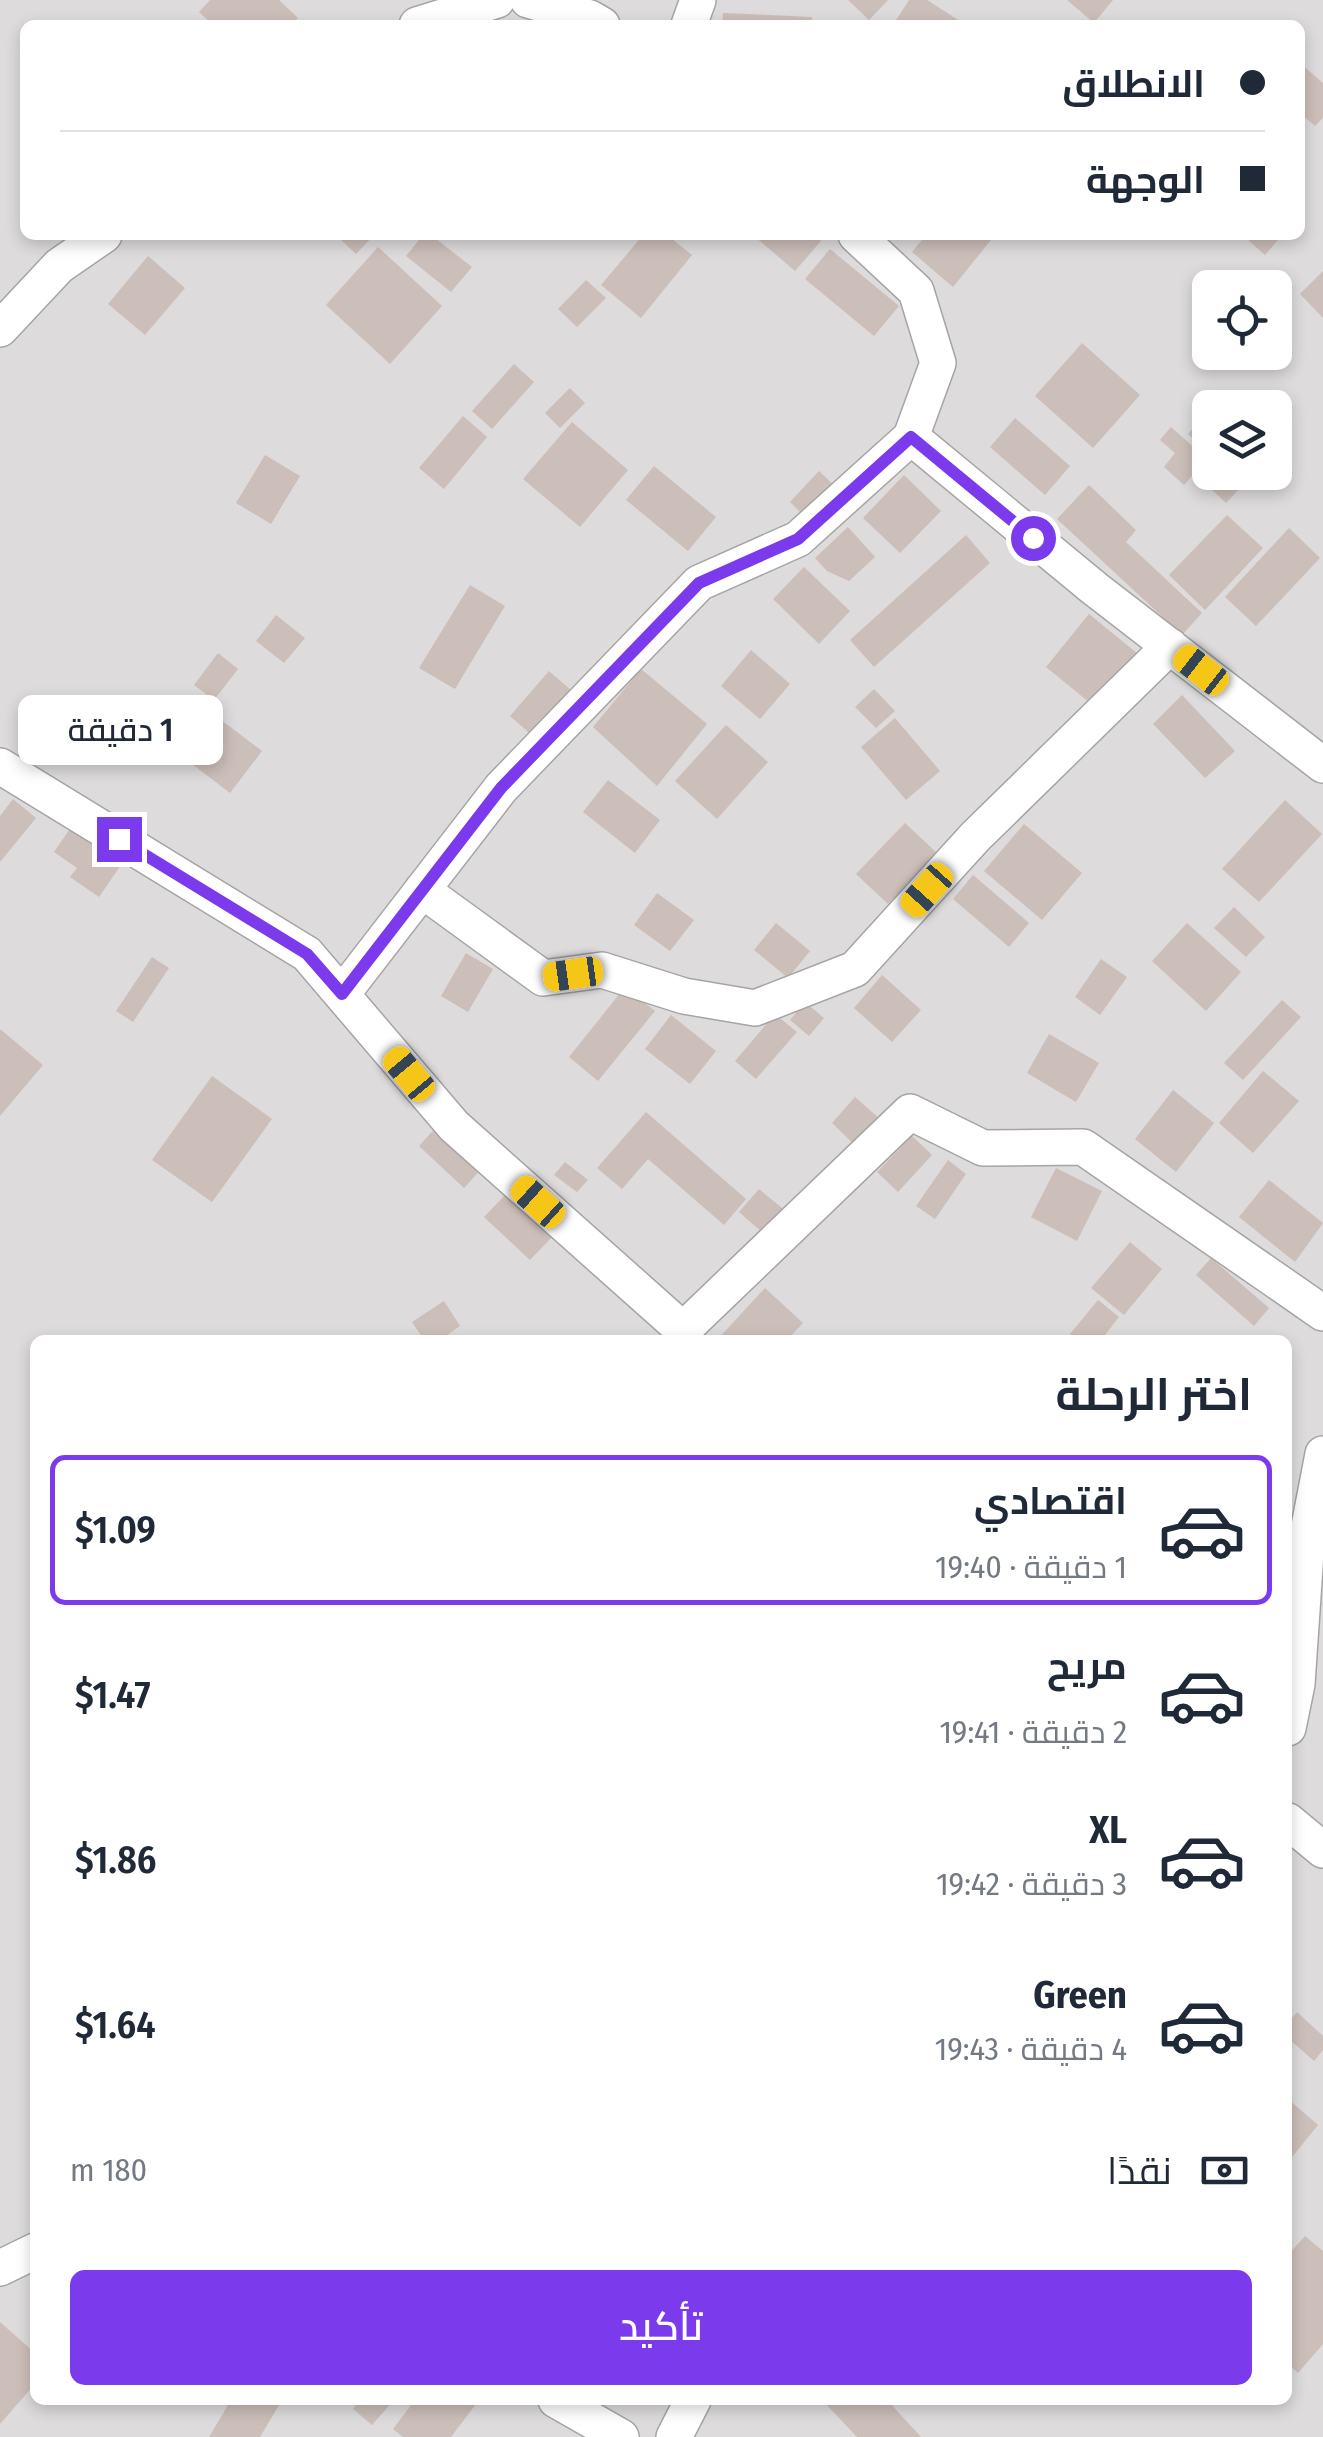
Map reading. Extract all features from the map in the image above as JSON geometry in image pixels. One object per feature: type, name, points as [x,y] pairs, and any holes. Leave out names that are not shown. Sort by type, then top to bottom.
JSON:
[{"type":"street","points":[[432,20],[497,0]]},
{"type":"street","points":[[528,0],[593,20]]},
{"type":"street","points":[[0,329],[59,266],[97,240]]},
{"type":"street","points":[[342,994],[501,788],[699,583],[798,539],[911,437],[938,363],[916,291],[861,240]]},
{"type":"street","points":[[911,437],[1323,765]]},
{"type":"street","points":[[422,890],[543,978],[602,970],[684,996],[756,1008],[855,968],[974,837],[1170,646]]},
{"type":"street","points":[[0,766],[307,954],[454,1126],[685,1335],[910,1112],[983,1148],[1083,1147],[1323,1313]]},
{"type":"street","points":[[1292,1706],[1307,1538],[1323,1454]]},
{"type":"street","points":[[1292,1825],[1323,1850]]},
{"type":"street","points":[[0,2268],[30,2253]]},
{"type":"street","points":[[565,2405],[622,2437]]},
{"type":"street","points":[[674,2437],[690,2405]]},
{"type":"shaded area","points":[[0,0],[1323,0],[1323,2437],[0,2437]]},
{"type":"building","points":[[210,0],[279,0],[298,18],[208,20],[199,12]]},
{"type":"building","points":[[848,0],[888,0],[869,20]]},
{"type":"building","points":[[909,0],[927,0],[958,20],[896,20]]},
{"type":"building","points":[[1067,0],[1113,0],[1096,20],[1090,20]]},
{"type":"building","points":[[723,13],[812,17],[812,20],[722,20]]},
{"type":"building","points":[[1305,67],[1323,83],[1323,118],[1315,126],[1305,117]]},
{"type":"building","points":[[341,240],[369,240],[356,254]]},
{"type":"building","points":[[419,240],[437,240],[472,267],[451,292],[406,256]]},
{"type":"building","points":[[639,240],[673,240],[692,255],[641,318],[601,285]]},
{"type":"building","points":[[759,240],[821,241],[795,271]]},
{"type":"building","points":[[922,240],[991,240],[953,287],[912,252]]},
{"type":"building","points":[[1248,240],[1278,240],[1265,255]]},
{"type":"building","points":[[378,247],[442,306],[390,364],[326,305]]},
{"type":"building","points":[[830,249],[899,306],[874,336],[805,279]]},
{"type":"building","points":[[148,256],[185,288],[145,335],[108,304]]},
{"type":"building","points":[[1323,271],[1323,318],[1300,294]]},
{"type":"building","points":[[586,280],[606,298],[577,327],[558,309]]},
{"type":"building","points":[[1082,343],[1140,395],[1093,448],[1035,396]]},
{"type":"building","points":[[514,364],[534,382],[492,429],[472,411]]},
{"type":"building","points":[[570,388],[585,403],[560,428],[545,413]]},
{"type":"building","points":[[463,416],[487,437],[444,489],[419,468]]},
{"type":"building","points":[[1015,418],[1070,466],[1045,495],[990,447]]},
{"type":"building","points":[[572,422],[628,470],[580,527],[523,479]]},
{"type":"building","points":[[1171,427],[1192,446],[1192,476],[1184,485],[1164,467],[1175,453],[1160,440]]},
{"type":"building","points":[[265,455],[300,476],[271,524],[236,503]]},
{"type":"building","points":[[654,466],[716,517],[688,551],[626,500]]},
{"type":"building","points":[[819,471],[841,492],[811,523],[790,502]]},
{"type":"building","points":[[904,475],[941,511],[900,553],[863,518]]},
{"type":"building","points":[[1089,485],[1136,530],[1126,542],[1202,613],[1182,635],[1057,519]]},
{"type":"building","points":[[1212,490],[1238,490],[1226,503]]},
{"type":"building","points":[[1227,515],[1263,548],[1205,610],[1169,575]]},
{"type":"building","points":[[848,527],[875,557],[849,581],[827,571],[815,558]]},
{"type":"building","points":[[1289,528],[1320,558],[1256,626],[1225,597]]},
{"type":"building","points":[[966,535],[990,563],[874,667],[850,640]]},
{"type":"building","points":[[804,567],[850,611],[819,644],[773,599]]},
{"type":"building","points":[[470,585],[505,606],[455,689],[419,668]]},
{"type":"building","points":[[1089,614],[1138,654],[1095,707],[1046,667]]},
{"type":"building","points":[[276,615],[305,638],[284,663],[256,641]]},
{"type":"building","points":[[751,650],[790,684],[760,719],[721,686]]},
{"type":"building","points":[[218,653],[238,669],[214,700],[194,685]]},
{"type":"building","points":[[641,669],[707,724],[657,786],[593,727]]},
{"type":"building","points":[[549,671],[573,692],[534,737],[510,716]]},
{"type":"building","points":[[874,689],[895,711],[876,728],[855,707]]},
{"type":"building","points":[[1182,695],[1235,751],[1205,778],[1153,724]]},
{"type":"building","points":[[208,710],[262,751],[230,793],[175,751]]},
{"type":"building","points":[[895,718],[940,771],[906,800],[861,747]]},
{"type":"building","points":[[726,725],[768,762],[717,819],[675,781]]},
{"type":"building","points":[[608,780],[660,820],[635,853],[583,812]]},
{"type":"building","points":[[13,799],[36,818],[0,862],[0,816]]},
{"type":"building","points":[[1285,800],[1322,834],[1259,902],[1222,869]]},
{"type":"building","points":[[905,823],[937,853],[888,904],[856,874]]},
{"type":"building","points":[[1024,824],[1082,873],[1042,920],[984,871]]},
{"type":"building","points":[[72,826],[123,862],[99,897],[70,877],[77,868],[54,852]]},
{"type":"building","points":[[973,875],[1029,923],[1009,947],[953,899]]},
{"type":"building","points":[[657,893],[694,920],[670,951],[634,925]]},
{"type":"building","points":[[1234,907],[1265,937],[1246,957],[1214,928]]},
{"type":"building","points":[[776,923],[810,951],[788,978],[754,950]]},
{"type":"building","points":[[1187,923],[1241,972],[1206,1011],[1152,961]]},
{"type":"building","points":[[466,953],[493,969],[468,1012],[441,996]]},
{"type":"building","points":[[152,957],[169,968],[133,1022],[116,1011]]},
{"type":"building","points":[[1101,959],[1127,977],[1100,1015],[1075,997]]},
{"type":"building","points":[[882,975],[921,1010],[892,1042],[854,1008]]},
{"type":"building","points":[[625,987],[655,1011],[598,1081],[569,1057]]},
{"type":"building","points":[[1282,1000],[1301,1017],[1243,1080],[1224,1063]]},
{"type":"building","points":[[805,1002],[824,1018],[809,1036],[790,1020]]},
{"type":"building","points":[[775,1014],[797,1032],[756,1079],[735,1061]]},
{"type":"building","points":[[671,1015],[716,1051],[690,1084],[645,1049]]},
{"type":"building","points":[[0,1029],[43,1065],[0,1116]]},
{"type":"building","points":[[1049,1034],[1099,1063],[1076,1102],[1027,1073]]},
{"type":"building","points":[[1263,1071],[1299,1101],[1253,1153],[1219,1123]]},
{"type":"building","points":[[212,1076],[272,1119],[212,1202],[152,1160]]},
{"type":"building","points":[[1173,1090],[1214,1123],[1176,1172],[1135,1139]]},
{"type":"building","points":[[855,1097],[881,1120],[857,1147],[832,1123]]},
{"type":"building","points":[[646,1112],[746,1199],[724,1225],[648,1159],[622,1189],[597,1168]]},
{"type":"building","points":[[440,1123],[485,1165],[464,1188],[419,1146]]},
{"type":"building","points":[[912,1136],[932,1155],[898,1192],[877,1172]]},
{"type":"building","points":[[948,1160],[966,1174],[935,1219],[916,1206]]},
{"type":"building","points":[[565,1162],[588,1180],[577,1192],[554,1175]]},
{"type":"building","points":[[1056,1168],[1102,1191],[1077,1241],[1031,1217]]},
{"type":"building","points":[[1269,1180],[1323,1223],[1295,1262],[1239,1217]]},
{"type":"building","points":[[759,1189],[789,1214],[769,1238],[739,1212]]},
{"type":"building","points":[[507,1193],[553,1236],[530,1260],[484,1217]]},
{"type":"building","points":[[1130,1242],[1162,1269],[1124,1315],[1091,1288]]},
{"type":"building","points":[[1211,1258],[1269,1308],[1254,1326],[1196,1275]]},
{"type":"building","points":[[765,1288],[803,1323],[792,1335],[722,1335]]},
{"type":"building","points":[[1098,1300],[1119,1317],[1105,1335],[1070,1334]]},
{"type":"building","points":[[444,1301],[460,1326],[447,1335],[421,1335],[412,1322]]},
{"type":"building","points":[[1297,2012],[1323,2036],[1323,2050],[1314,2061],[1292,2042],[1292,2018]]},
{"type":"building","points":[[1292,2102],[1318,2125],[1292,2157]]},
{"type":"building","points":[[1305,2236],[1323,2251],[1323,2344],[1298,2373],[1292,2368],[1292,2251]]},
{"type":"building","points":[[0,2322],[30,2349],[30,2390],[0,2424]]},
{"type":"building","points":[[228,2405],[279,2405],[260,2437],[209,2437]]},
{"type":"building","points":[[356,2405],[390,2405],[372,2425],[353,2409]]},
{"type":"building","points":[[411,2405],[475,2405],[451,2437],[403,2437],[393,2429]]},
{"type":"building","points":[[827,2405],[892,2405],[921,2437],[857,2437]]},
{"type":"route","points":[[119,839],[307,954],[342,994],[501,788],[699,583],[798,539],[911,437],[1033,538]]}]
